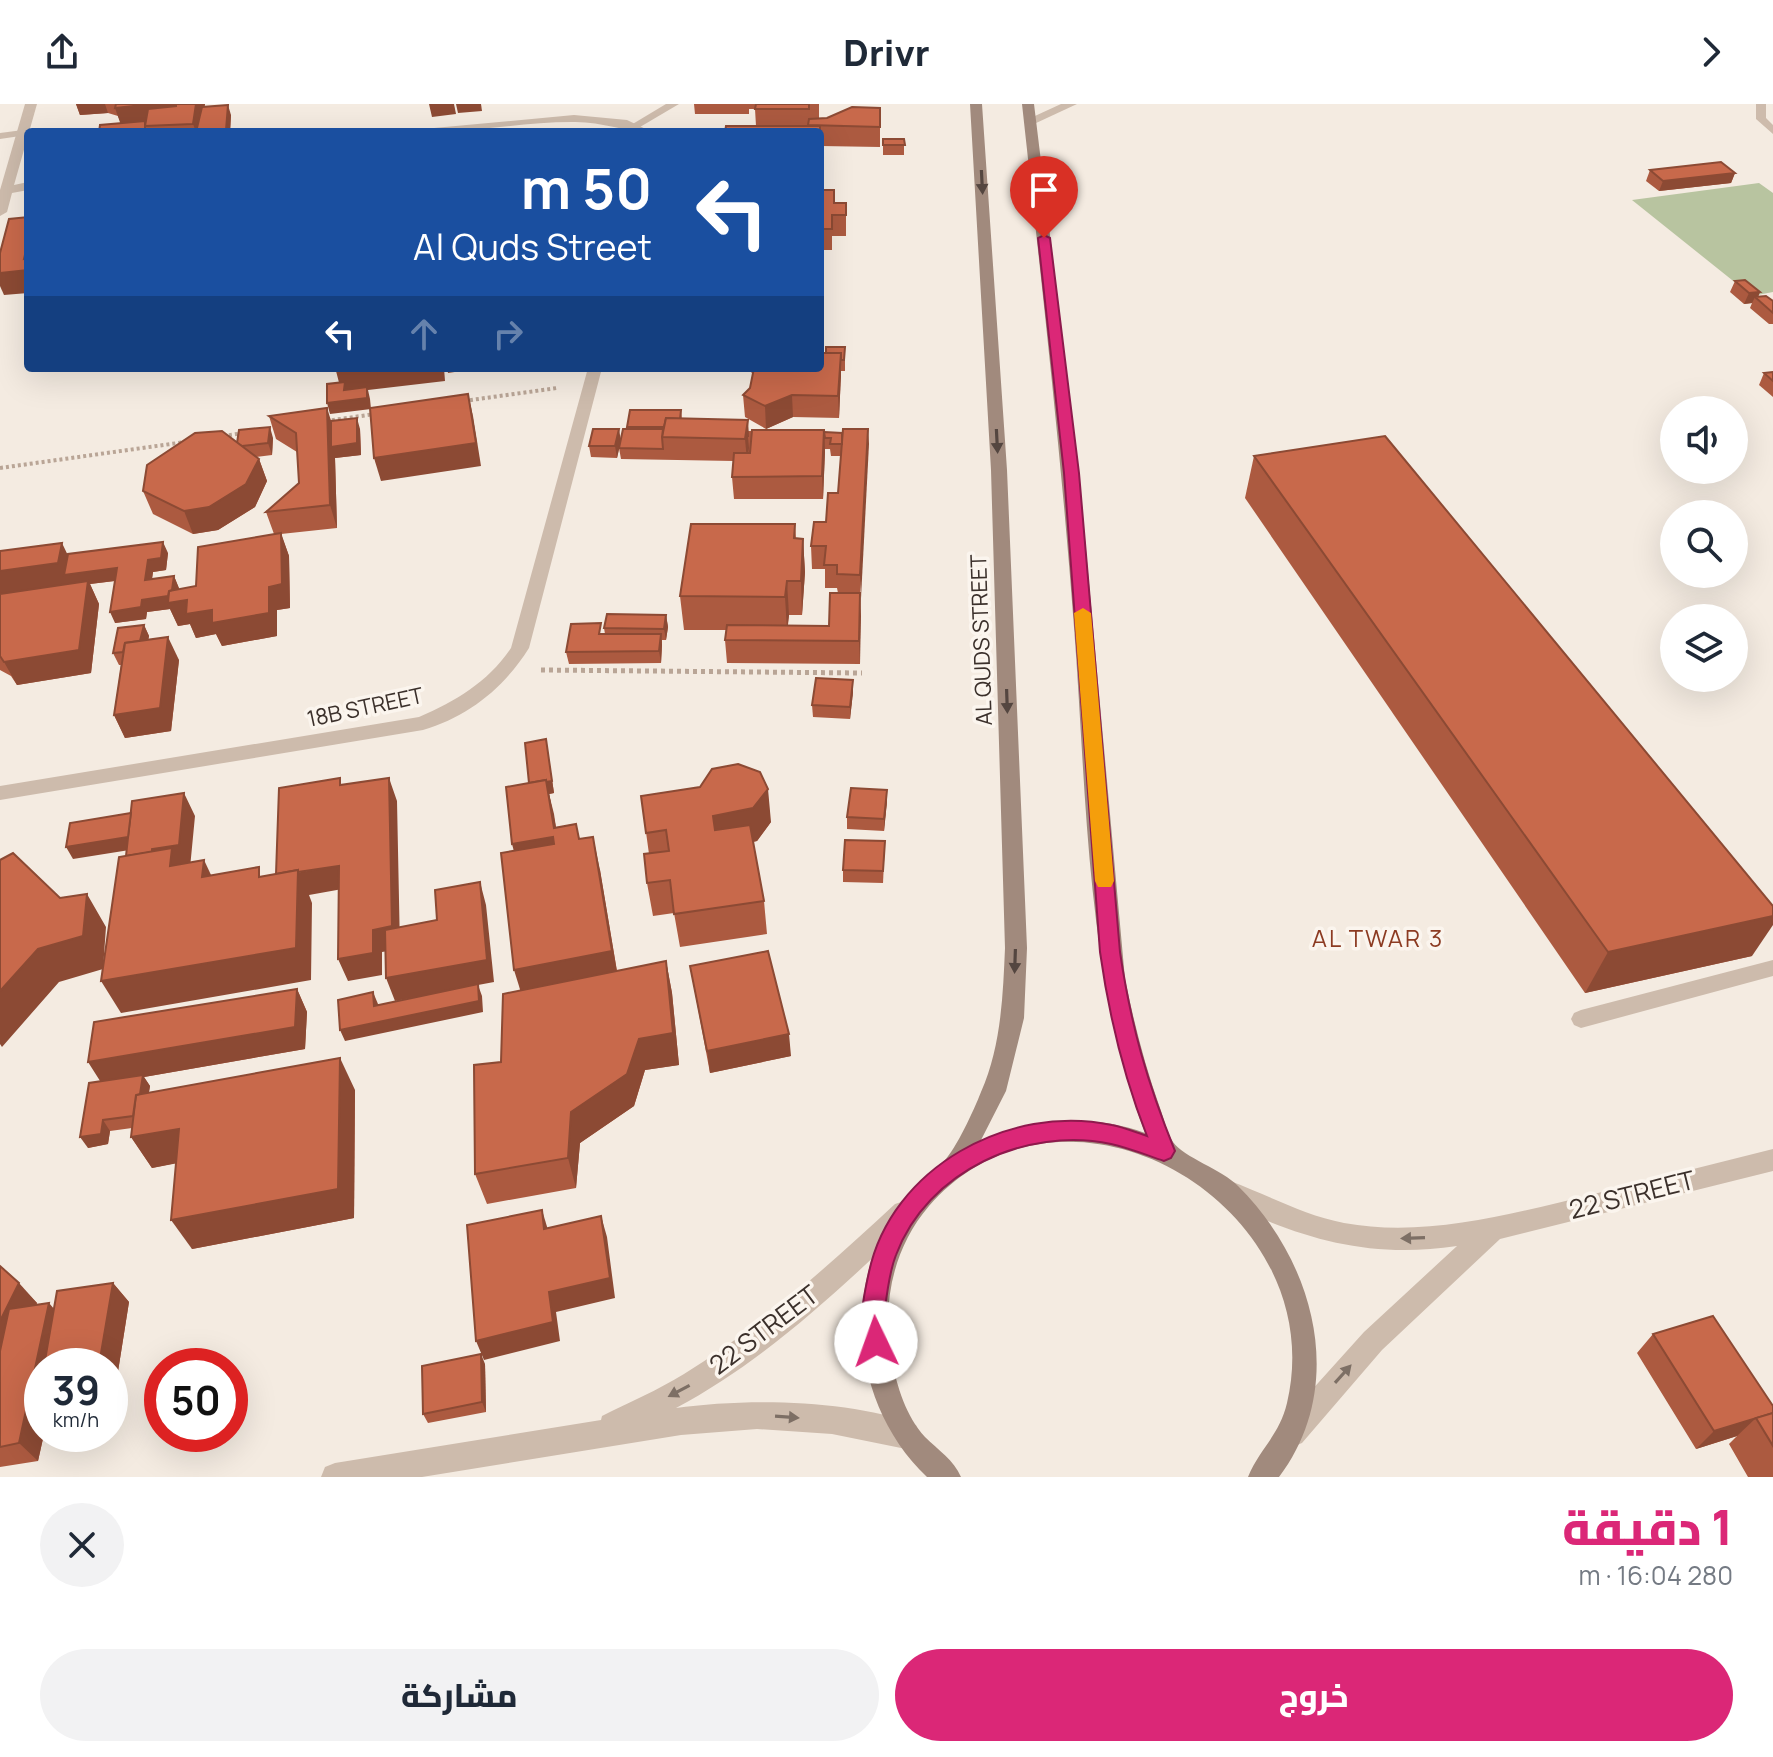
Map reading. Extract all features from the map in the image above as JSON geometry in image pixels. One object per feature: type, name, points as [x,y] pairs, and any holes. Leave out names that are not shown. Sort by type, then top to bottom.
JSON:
[{"type":"main road","name":"AL QUDS STREET","points":[[956,1164],[994,1091],[1013,1018],[1016,948],[999,470],[976,104]]},
{"type":"main road","points":[[1029,112],[1071,473],[1112,967],[1119,1014],[1136,1080],[1164,1151]]},
{"type":"main road","points":[[947,1477],[906,1435],[880,1373],[873,1311],[885,1252],[913,1203],[956,1164],[1004,1141],[1056,1131],[1110,1134],[1164,1151],[1226,1190],[1270,1241],[1298,1301],[1306,1368],[1292,1433],[1262,1477]]},
{"type":"street","points":[[24,128],[31,104]]},
{"type":"street","points":[[1029,112],[1071,104]]},
{"type":"street","points":[[471,128],[573,117],[596,117],[641,128]]},
{"type":"street","points":[[0,212],[24,129]]},
{"type":"street","points":[[12,170],[24,169]]},
{"type":"street","points":[[7,190],[24,187]]},
{"type":"street","name":"18B STREET","points":[[1,793],[423,723],[457,709],[486,690],[508,669],[520,648],[593,376]]},
{"type":"street","name":"22 STREET","points":[[1226,1190],[1269,1211],[1316,1227],[1360,1237],[1406,1238],[1491,1231],[1773,1160]]},
{"type":"street","name":"22 STREET","points":[[598,1434],[694,1383],[776,1324],[849,1264],[913,1203]]},
{"type":"street","name":"22 STREET","points":[[1292,1433],[1373,1341],[1491,1231]]},
{"type":"street","name":"22 STREET","points":[[335,1477],[681,1421],[757,1415],[832,1420],[906,1435]]},
{"type":"lane","points":[[641,128],[674,104]]},
{"type":"lane","points":[[1761,104],[1761,119],[1773,131]]},
{"type":"lane","points":[[0,136],[23,133]]},
{"type":"lane","points":[[1581,1019],[1773,968]]},
{"type":"path","points":[[451,403],[593,376]]},
{"type":"path","points":[[311,423],[389,412]]},
{"type":"path","points":[[218,437],[249,432]]},
{"type":"path","points":[[0,468],[187,441]]},
{"type":"path","points":[[508,669],[862,673]]},
{"type":"green space","points":[[1759,183],[1773,193],[1773,292],[1752,296],[1632,200]]},
{"type":"building","points":[[116,104],[152,104],[115,108]]},
{"type":"building","points":[[196,104],[193,124],[145,126],[148,109]]},
{"type":"building","points":[[756,104],[809,104],[809,109],[755,109]]},
{"type":"building","points":[[228,105],[226,128],[197,128],[202,107]]},
{"type":"building","points":[[852,107],[880,108],[880,127],[808,125],[809,119],[827,118]]},
{"type":"building","points":[[145,121],[145,128],[100,128],[100,125]]},
{"type":"building","points":[[726,126],[820,126],[820,128]]},
{"type":"building","points":[[883,139],[904,139],[905,145],[883,145]]},
{"type":"building","points":[[1721,162],[1735,173],[1663,181],[1650,170]]},
{"type":"building","points":[[824,190],[834,190],[834,203],[846,203],[846,215],[832,215],[832,229],[824,229]]},
{"type":"building","points":[[24,217],[24,270],[0,273],[0,253],[9,219]]},
{"type":"building","points":[[1745,280],[1760,292],[1749,293],[1735,281]]},
{"type":"building","points":[[1766,296],[1773,301],[1773,313],[1755,297]]},
{"type":"building","points":[[826,347],[845,347],[844,360],[841,360],[841,353],[826,353]]},
{"type":"building","points":[[824,353],[841,353],[838,396],[792,395],[765,406],[743,395],[750,388],[753,372],[824,372]]},
{"type":"building","points":[[1773,372],[1773,381],[1764,373]]},
{"type":"building","points":[[345,382],[344,390],[367,387],[367,398],[327,403],[327,384]]},
{"type":"building","points":[[468,394],[476,443],[374,458],[370,408]]},
{"type":"building","points":[[327,408],[330,505],[266,512],[299,483],[296,433],[269,416]]},
{"type":"building","points":[[630,410],[681,410],[680,419],[666,418],[664,427],[627,427]]},
{"type":"building","points":[[357,418],[357,443],[331,447],[331,421]]},
{"type":"building","points":[[666,418],[748,420],[745,439],[662,437]]},
{"type":"building","points":[[270,427],[268,443],[242,446],[237,443],[239,430]]},
{"type":"building","points":[[593,429],[619,429],[615,446],[589,446]]},
{"type":"building","points":[[623,429],[663,429],[663,449],[619,448]]},
{"type":"building","points":[[843,429],[868,429],[860,575],[837,574],[837,565],[824,565],[826,546],[811,546],[814,522],[826,522],[828,493],[838,493]]},
{"type":"building","points":[[752,430],[824,430],[822,476],[732,477],[734,453],[750,453]]},
{"type":"building","points":[[222,431],[259,459],[246,484],[209,507],[184,511],[143,491],[147,465],[195,433]]},
{"type":"building","points":[[824,432],[842,433],[842,444],[830,444],[831,438],[825,438]]},
{"type":"building","points":[[1385,436],[1773,906],[1773,916],[1608,952],[1254,456]]},
{"type":"building","points":[[691,524],[795,524],[794,538],[803,539],[801,581],[787,581],[785,597],[680,596]]},
{"type":"building","points":[[281,533],[282,584],[269,587],[269,613],[212,623],[212,610],[186,614],[187,600],[168,603],[169,591],[196,586],[198,547]]},
{"type":"building","points":[[163,542],[161,558],[148,560],[145,580],[174,576],[172,590],[168,596],[142,600],[141,607],[110,612],[117,568],[64,575],[68,554]]},
{"type":"building","points":[[62,543],[58,563],[0,571],[0,551]]},
{"type":"building","points":[[88,581],[79,650],[4,662],[0,656],[0,594]]},
{"type":"building","points":[[830,593],[860,593],[859,641],[725,640],[727,625],[829,626]]},
{"type":"building","points":[[607,614],[666,615],[664,629],[604,628]]},
{"type":"building","points":[[601,623],[599,634],[661,634],[659,651],[566,652],[571,624]]},
{"type":"building","points":[[144,625],[140,641],[125,643],[123,652],[113,653],[118,628]]},
{"type":"building","points":[[168,637],[160,708],[114,715],[125,643]]},
{"type":"building","points":[[816,678],[853,680],[850,707],[812,705]]},
{"type":"building","points":[[546,739],[552,781],[529,783],[525,743]]},
{"type":"building","points":[[738,764],[760,772],[768,789],[753,808],[713,816],[715,830],[750,825],[764,901],[674,914],[670,880],[647,883],[644,854],[669,851],[666,830],[646,833],[641,796],[700,787],[712,769]]},
{"type":"building","points":[[340,778],[340,785],[389,778],[392,926],[373,930],[373,953],[338,959],[339,866],[276,874],[279,788]]},
{"type":"building","points":[[546,780],[554,828],[576,824],[579,839],[593,837],[612,951],[514,970],[501,853],[554,844],[553,837],[512,844],[506,787]]},
{"type":"building","points":[[851,788],[887,790],[884,819],[847,817]]},
{"type":"building","points":[[184,793],[179,845],[126,856],[132,801]]},
{"type":"building","points":[[131,813],[128,837],[66,847],[70,823]]},
{"type":"building","points":[[845,840],[885,841],[883,871],[843,870]]},
{"type":"building","points":[[172,848],[170,866],[204,860],[202,877],[259,867],[259,877],[298,870],[296,948],[101,981],[119,857]]},
{"type":"building","points":[[13,853],[60,898],[87,894],[83,936],[38,949],[0,991],[0,860]]},
{"type":"building","points":[[480,882],[487,960],[386,978],[385,930],[437,920],[435,890]]},
{"type":"building","points":[[768,951],[789,1034],[707,1051],[690,966]]},
{"type":"building","points":[[666,961],[673,1033],[639,1039],[627,1074],[571,1112],[568,1158],[475,1174],[474,1065],[501,1062],[503,994]]},
{"type":"building","points":[[478,984],[479,1001],[340,1030],[338,1000],[373,992],[374,1006]]},
{"type":"building","points":[[297,989],[295,1027],[88,1062],[94,1022]]},
{"type":"building","points":[[340,1058],[338,1189],[171,1220],[179,1129],[131,1137],[136,1095]]},
{"type":"building","points":[[143,1075],[133,1116],[103,1120],[101,1134],[80,1137],[89,1083]]},
{"type":"building","points":[[542,1210],[544,1229],[601,1216],[610,1278],[549,1292],[553,1322],[476,1341],[467,1225]]},
{"type":"building","points":[[0,1266],[19,1283],[0,1321]]},
{"type":"building","points":[[113,1283],[102,1348],[47,1348],[57,1291]]},
{"type":"building","points":[[49,1303],[39,1348],[24,1348],[24,1420],[19,1443],[0,1447],[0,1351],[9,1309]]},
{"type":"building","points":[[1713,1316],[1773,1406],[1773,1413],[1714,1431],[1653,1334]]},
{"type":"building","points":[[481,1354],[482,1402],[423,1414],[422,1366]]},
{"type":"building","points":[[1773,1413],[1773,1446],[1756,1418]]},
{"type":"slow traffic","points":[[1083,613],[1105,881]]},
{"type":"district","name":"AL TWAR 3","points":[[1378,939]]},
{"type":"route","points":[[876,1342],[873,1311],[885,1252],[913,1203],[956,1164],[1004,1141],[1056,1131],[1110,1134],[1164,1151],[1136,1080],[1119,1014],[1110,952],[1071,473],[1044,238]]}]
